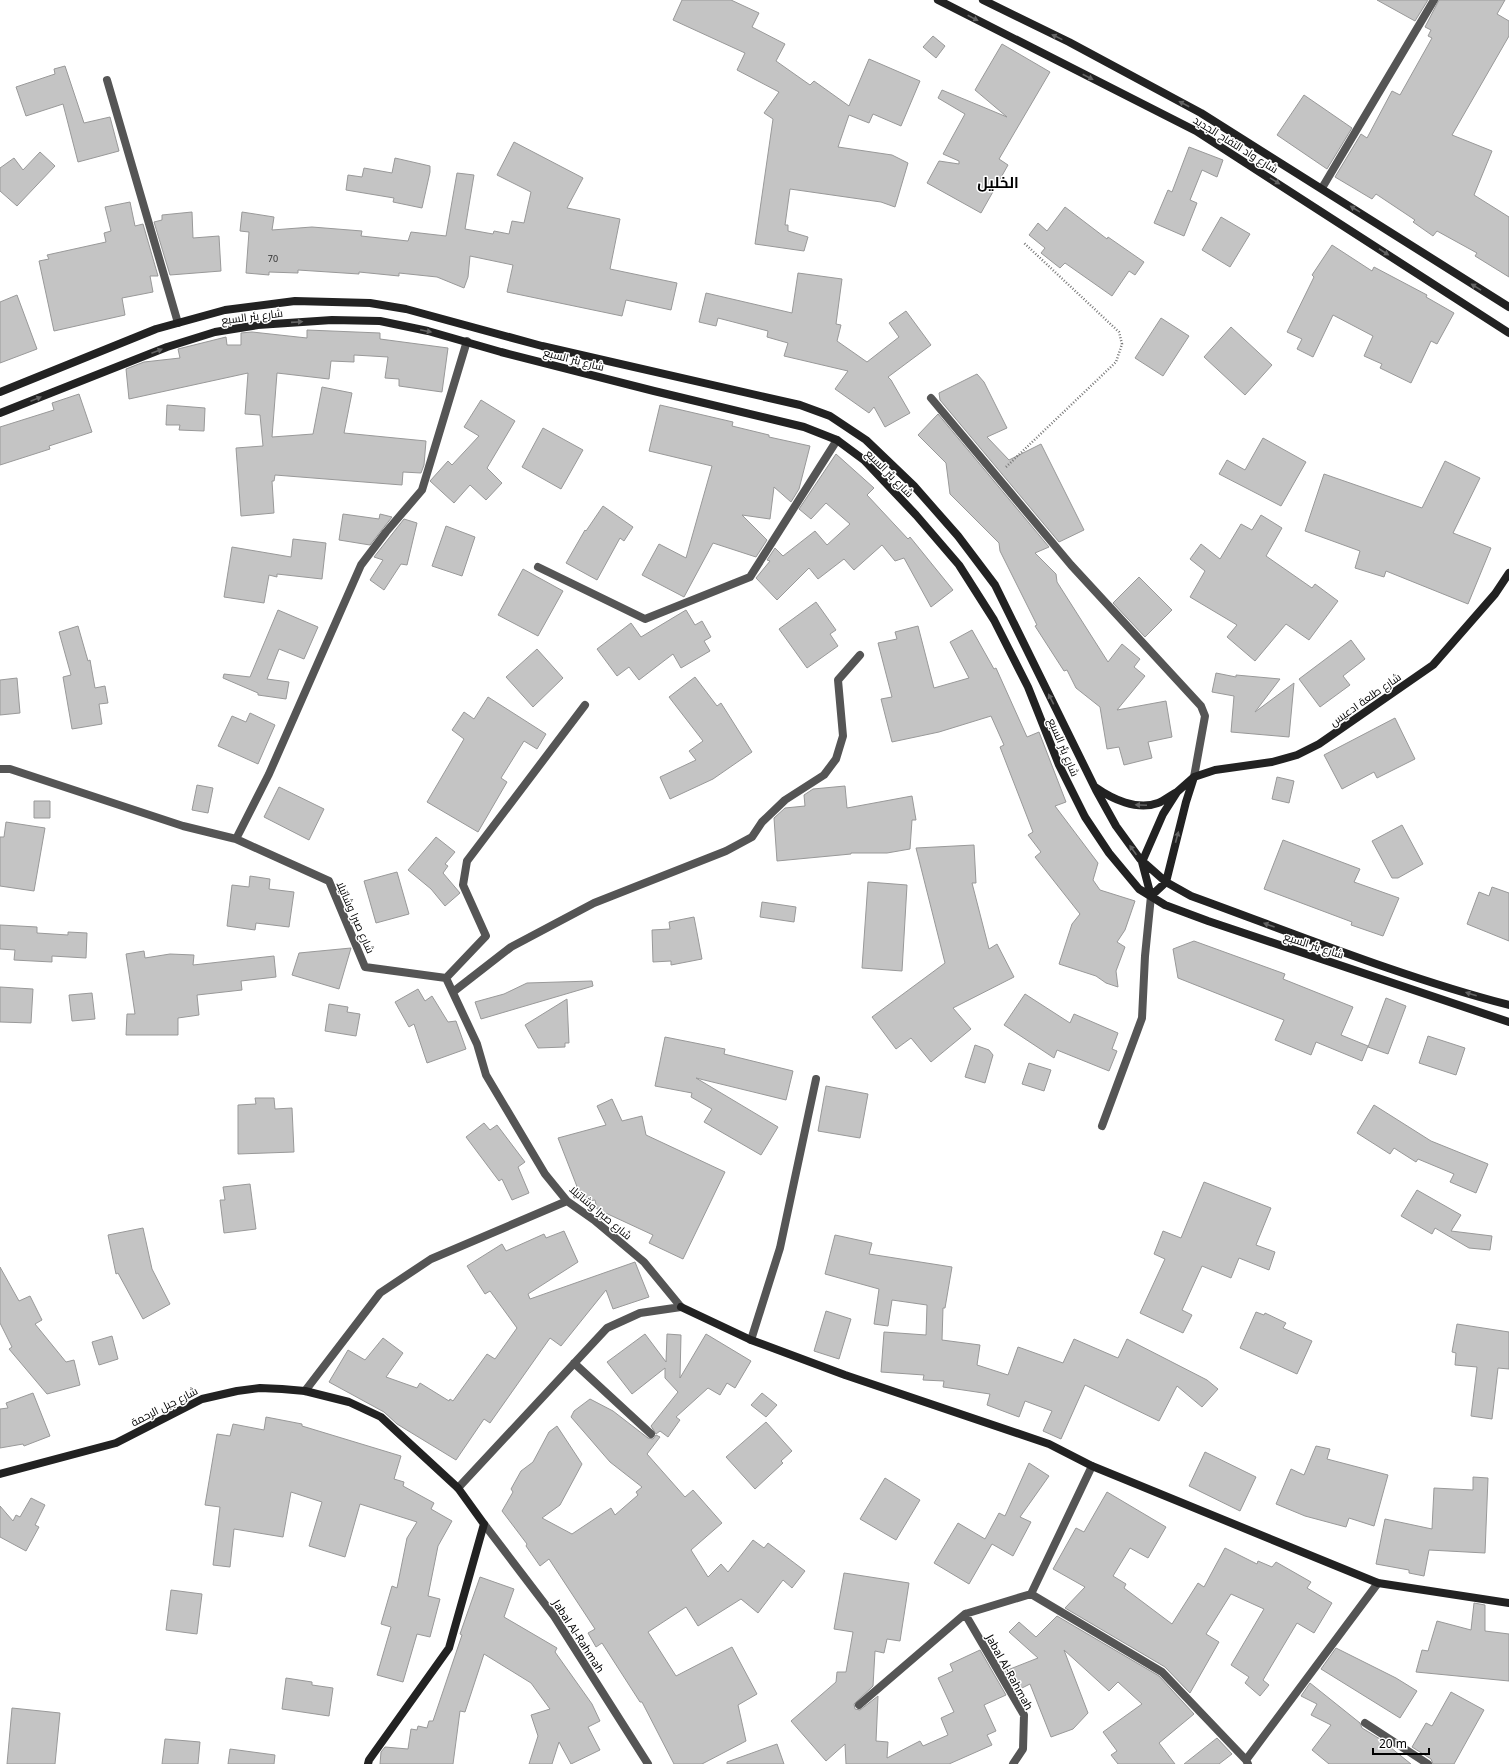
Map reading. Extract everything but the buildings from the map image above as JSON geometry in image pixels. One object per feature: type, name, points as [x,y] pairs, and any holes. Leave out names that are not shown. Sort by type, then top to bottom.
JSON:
[{"type":"street","name":"شارع واد التفاح الجديد","points":[[938,0],[1196,131],[1509,333]]},
{"type":"street","name":"شارع واد التفاح الجديد","points":[[983,0],[1069,42],[1201,113],[1322,188],[1509,308]]},
{"type":"street","points":[[1322,188],[1434,0]]},
{"type":"street","points":[[107,80],[178,322]]},
{"type":"street","name":"شارع بئر السبع","points":[[0,392],[156,329],[225,310],[295,301],[370,302],[406,309],[542,346],[800,405],[830,416],[866,440],[914,486],[958,536],[995,585],[1094,787],[1116,826],[1142,862],[1166,882],[1192,896],[1360,957],[1509,1005]]},
{"type":"street","name":"شارع بئر السبع","points":[[0,414],[167,347],[215,332],[258,325],[332,320],[380,321],[428,331],[501,352],[804,427],[837,440],[864,460],[916,515],[959,565],[994,620],[1028,687],[1059,765],[1085,817],[1109,853],[1139,889],[1165,905],[1208,921],[1509,1022]]},
{"type":"street","points":[[0,769],[10,769],[183,826],[236,839],[269,774],[361,565],[386,532],[422,490],[467,341]]},
{"type":"street","points":[[931,398],[995,477],[1071,565],[1201,706],[1205,716],[1194,777],[1186,802],[1166,882],[1151,896]]},
{"type":"street","points":[[538,567],[645,619],[750,577],[837,440]]},
{"type":"street","name":"شارع طلعة ادعيس","points":[[1142,862],[1163,814],[1177,792],[1194,777],[1215,770],[1272,762],[1296,756],[1319,744],[1433,664],[1495,594],[1509,573]]},
{"type":"street","points":[[453,992],[511,947],[594,903],[726,851],[752,837],[768,816],[785,800],[824,775],[836,759],[843,736],[838,680],[860,655]]},
{"type":"street","points":[[446,978],[486,936],[463,885],[467,861],[585,705]]},
{"type":"street","points":[[1094,787],[1110,797],[1134,804],[1145,805],[1158,803],[1177,792]]},
{"type":"street","name":"شارع صبرا وشاتيلا","points":[[236,839],[329,881],[366,967],[446,978],[477,1044],[486,1075],[541,1168],[567,1201],[594,1220],[644,1262],[681,1307]]},
{"type":"street","points":[[1102,1126],[1142,1018],[1145,956],[1151,896],[1142,862]]},
{"type":"street","points":[[751,1340],[780,1248],[816,1079]]},
{"type":"street","points":[[305,1391],[380,1292],[432,1259],[567,1201]]},
{"type":"street","points":[[458,1488],[607,1328],[640,1313],[681,1307],[751,1340],[845,1375],[1049,1444],[1092,1466],[1378,1583],[1509,1603]]},
{"type":"street","points":[[574,1363],[651,1434]]},
{"type":"street","name":"شارع جبل الرحمة","points":[[0,1474],[116,1443],[202,1399],[237,1391],[260,1388],[305,1391],[349,1402],[381,1417],[458,1488],[484,1524]]},
{"type":"street","points":[[1031,1594],[1092,1466]]},
{"type":"street","points":[[368,1764],[369,1760],[449,1648],[484,1524]]},
{"type":"street","name":"Jabal Al-Rahmah","points":[[484,1524],[554,1616],[648,1764]]},
{"type":"street","points":[[859,1705],[964,1614],[1031,1594],[1162,1672],[1247,1762],[1378,1583]]},
{"type":"street","name":"Jabal Al-Rahmah","points":[[964,1614],[1024,1715],[1023,1749],[1013,1764]]},
{"type":"street","points":[[1365,1723],[1428,1764]]},
{"type":"path","points":[[995,477],[1116,362],[1122,344],[1119,332],[1023,242]]},
{"type":"district","name":"الخليل","points":[[998,182]]}]
